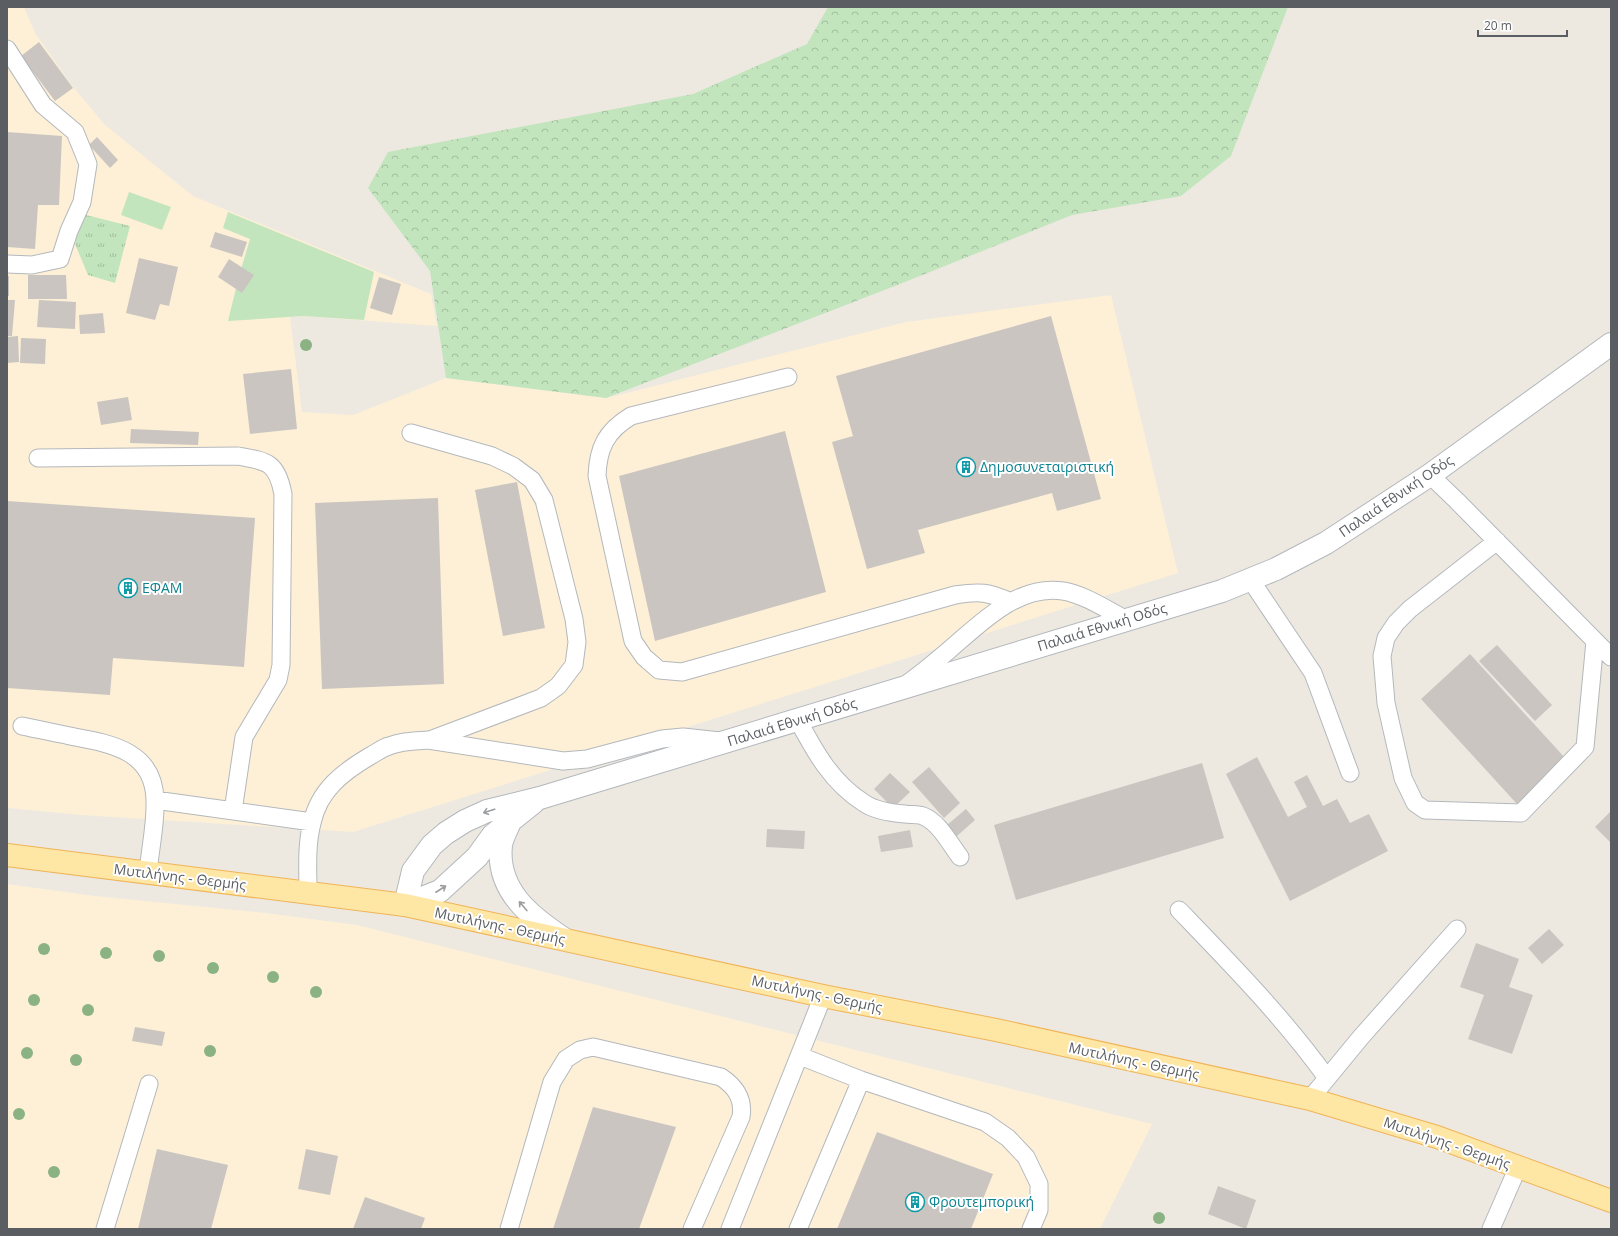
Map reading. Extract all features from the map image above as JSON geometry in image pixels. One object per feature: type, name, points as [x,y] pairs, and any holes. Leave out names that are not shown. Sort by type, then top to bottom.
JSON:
[{"type":"main road","name":"Παλαιά Εθνική Οδός","points":[[405,905],[413,871],[432,845],[446,833],[465,821],[487,811],[540,798],[1222,591],[1276,569],[1326,543],[1430,475],[1611,344]]},
{"type":"main road","name":"Παλαιά Εθνική Οδός","points":[[405,905],[440,891],[477,857],[493,835],[540,798]]},
{"type":"main road","points":[[511,820],[501,844],[501,865],[511,892],[532,918],[564,940]]},
{"type":"main road","name":"Μυτιλήνης - Θερμής","points":[[7,855],[405,905],[823,996],[996,1030],[1310,1099],[1436,1137],[1611,1201]]},
{"type":"lane","points":[[7,49],[43,105],[74,132],[88,164],[82,202],[69,230],[60,259],[32,265],[7,264]]},
{"type":"lane","points":[[788,377],[631,416],[616,425],[604,441],[598,459],[597,476],[633,641],[644,657],[659,670],[682,672],[955,595],[973,592],[989,593],[1011,602]]},
{"type":"lane","points":[[411,433],[492,456],[513,466],[532,480],[544,500],[574,619],[578,642],[574,665],[558,686],[541,698],[428,740]]},
{"type":"lane","points":[[38,458],[238,456],[261,460],[273,466],[280,479],[283,494],[281,665],[278,680],[244,737],[234,811]]},
{"type":"lane","points":[[1430,475],[1497,541],[1611,658]]},
{"type":"lane","points":[[1497,541],[1410,609],[1396,623],[1386,638],[1382,656],[1386,703],[1403,778],[1415,803],[1425,810],[1521,813],[1585,747],[1595,641]]},
{"type":"lane","points":[[1250,579],[1313,673],[1350,773]]},
{"type":"lane","points":[[902,688],[949,651],[981,621],[1011,602],[1041,591],[1063,591],[1085,598],[1127,620]]},
{"type":"lane","points":[[798,720],[816,754],[828,772],[845,788],[865,804],[895,813],[924,816],[936,826],[960,857]]},
{"type":"lane","points":[[22,726],[109,744],[126,750],[142,763],[152,781],[155,800],[148,873]]},
{"type":"lane","points":[[308,893],[308,845],[312,822],[320,802],[333,783],[346,770],[388,746],[406,741],[428,740],[563,761],[587,759],[662,739],[683,737],[726,742]]},
{"type":"lane","points":[[155,800],[312,822]]},
{"type":"lane","points":[[1179,910],[1247,980],[1300,1041],[1326,1078]]},
{"type":"lane","points":[[1310,1099],[1326,1078],[1457,929]]},
{"type":"lane","points":[[730,1229],[823,996]]},
{"type":"lane","points":[[509,1229],[552,1082],[566,1059],[580,1050],[593,1047],[722,1077],[732,1084],[740,1096],[743,1107],[741,1117],[692,1229]]},
{"type":"lane","points":[[800,1056],[861,1080],[985,1122],[1008,1138],[1026,1157],[1039,1184],[1039,1210],[1031,1229]]},
{"type":"lane","points":[[798,1229],[861,1080]]},
{"type":"lane","points":[[106,1229],[149,1084]]},
{"type":"lane","points":[[1491,1229],[1518,1167]]},
{"type":"shaded area","points":[[7,7],[24,7],[35,33],[70,83],[105,125],[193,196],[431,294],[437,326],[303,316],[290,317],[302,412],[353,415],[446,378],[607,398],[906,322],[1111,295],[1178,573],[353,832],[81,815],[7,808]]},
{"type":"shaded area","points":[[7,884],[95,896],[266,913],[357,925],[1152,1124],[1100,1229],[7,1229]]},
{"type":"green space","points":[[828,7],[1288,7],[1231,156],[1181,196],[1072,215],[900,284],[606,398],[446,378],[430,271],[368,188],[388,152],[693,94],[807,44]]},
{"type":"green space","points":[[129,192],[171,207],[162,230],[121,215]]},
{"type":"green space","points":[[228,212],[374,272],[364,320],[303,316],[228,321],[250,239],[223,228]]},
{"type":"green space","points":[[82,214],[130,226],[115,283],[88,275],[75,244]]},
{"type":"building","points":[[39,42],[73,88],[55,101],[21,56]]},
{"type":"building","points":[[7,132],[62,136],[59,205],[38,205],[35,249],[7,247]]},
{"type":"building","points":[[97,137],[118,160],[110,168],[89,145]]},
{"type":"building","points":[[215,232],[247,242],[242,257],[210,247]]},
{"type":"building","points":[[139,258],[178,267],[169,306],[160,304],[155,320],[126,313]]},
{"type":"building","points":[[229,259],[254,275],[242,293],[218,277]]},
{"type":"building","points":[[28,275],[66,275],[67,299],[28,299]]},
{"type":"building","points":[[7,276],[9,276],[9,296],[7,296]]},
{"type":"building","points":[[379,277],[401,284],[392,315],[370,308]]},
{"type":"building","points":[[7,300],[15,300],[12,336],[7,336]]},
{"type":"building","points":[[39,300],[76,302],[75,329],[37,327]]},
{"type":"building","points":[[103,313],[105,333],[80,334],[79,315]]},
{"type":"building","name":"Δημοσυνεταιριστική","points":[[1051,316],[1101,499],[1057,511],[1052,493],[918,530],[925,553],[867,569],[832,442],[853,436],[836,376]]},
{"type":"building","points":[[18,336],[19,362],[7,363],[7,337]]},
{"type":"building","points":[[21,338],[46,339],[45,364],[20,363]]},
{"type":"building","points":[[291,369],[297,429],[250,434],[243,374]]},
{"type":"building","points":[[128,397],[132,420],[101,425],[97,402]]},
{"type":"building","points":[[131,429],[199,432],[198,445],[130,443]]},
{"type":"building","points":[[785,431],[826,592],[655,641],[619,476]]},
{"type":"building","points":[[517,482],[545,628],[503,636],[475,490]]},
{"type":"building","points":[[438,498],[444,684],[322,689],[315,503]]},
{"type":"building","name":"ΕΦΑΜ","points":[[7,501],[255,518],[244,667],[113,658],[110,695],[7,688]]},
{"type":"building","points":[[1497,645],[1552,705],[1535,721],[1479,661]]},
{"type":"building","points":[[1470,654],[1566,759],[1517,804],[1421,699]]},
{"type":"building","points":[[1257,757],[1288,817],[1307,807],[1294,782],[1307,775],[1323,806],[1337,799],[1350,823],[1369,814],[1388,851],[1290,901],[1226,774]]},
{"type":"building","points":[[1202,763],[1224,838],[1016,900],[994,825]]},
{"type":"building","points":[[929,767],[960,803],[944,818],[912,782]]},
{"type":"building","points":[[890,773],[910,792],[893,808],[874,789]]},
{"type":"building","points":[[966,809],[975,820],[957,836],[947,825]]},
{"type":"building","points":[[1611,811],[1611,843],[1595,827]]},
{"type":"building","points":[[767,829],[805,831],[804,849],[766,847]]},
{"type":"building","points":[[910,830],[913,847],[881,852],[878,836]]},
{"type":"building","points":[[1549,929],[1564,945],[1542,964],[1528,948]]},
{"type":"building","points":[[1476,943],[1519,959],[1509,987],[1533,995],[1512,1054],[1468,1039],[1484,995],[1460,987]]},
{"type":"building","points":[[135,1027],[165,1032],[162,1046],[132,1041]]},
{"type":"building","points":[[593,1107],[676,1127],[639,1229],[553,1229]]},
{"type":"building","name":"Φρουτεμπορική","points":[[877,1132],[993,1174],[971,1229],[837,1229]]},
{"type":"building","points":[[157,1149],[228,1165],[211,1229],[138,1229]]},
{"type":"building","points":[[306,1149],[338,1156],[330,1195],[298,1189]]},
{"type":"building","points":[[1218,1186],[1256,1200],[1246,1229],[1208,1214]]},
{"type":"building","points":[[365,1197],[425,1218],[421,1229],[353,1229]]},
{"type":"place","name":"Δημοσυνεταιριστική","points":[[966,467]]},
{"type":"place","name":"ΕΦΑΜ","points":[[128,588]]},
{"type":"place","name":"Φρουτεμπορική","points":[[915,1202]]}]
